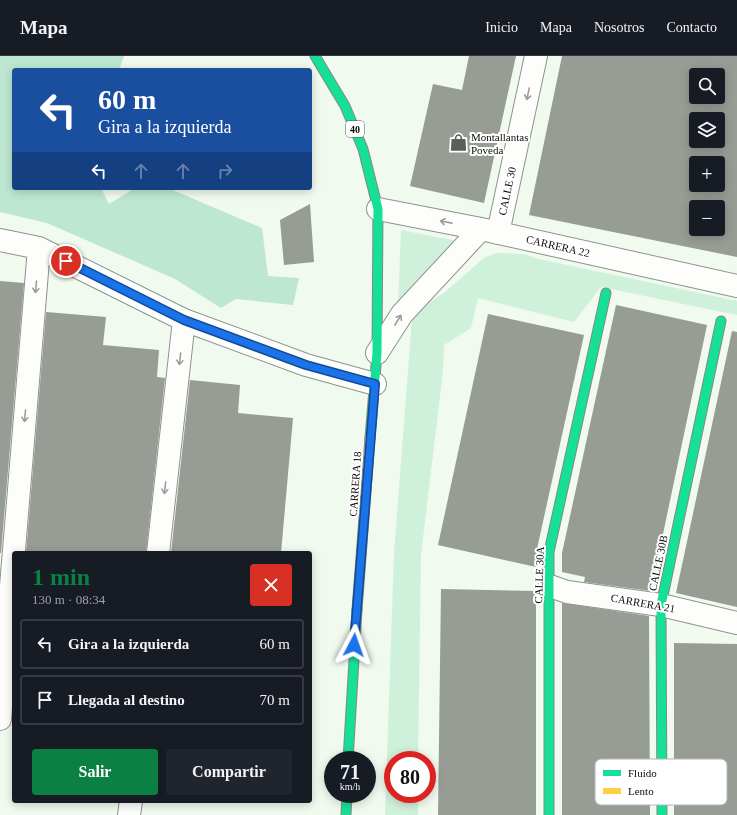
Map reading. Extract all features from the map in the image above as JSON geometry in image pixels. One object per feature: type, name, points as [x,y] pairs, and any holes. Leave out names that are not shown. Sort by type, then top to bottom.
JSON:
[{"type":"main road","name":"40","points":[[315,56],[345,106],[364,149],[378,209]]},
{"type":"main road","name":"CARRERA 18","points":[[348,751],[353,660],[377,353],[378,209]]},
{"type":"main road","name":"CALLE 30A","points":[[549,815],[549,552],[606,293]]},
{"type":"main road","name":"CALLE 30B","points":[[662,759],[661,605],[721,321]]},
{"type":"main road","points":[[346,815],[347,803]]},
{"type":"main road","name":"CALLE 30B","points":[[662,805],[662,815]]},
{"type":"street","name":"CALLE 30","points":[[490,231],[536,56]]},
{"type":"street","name":"CARRERA 22","points":[[378,209],[490,231],[737,286]]},
{"type":"street","points":[[377,353],[402,314],[490,231]]},
{"type":"street","points":[[0,240],[39,248],[184,320],[306,365],[375,384]]},
{"type":"street","points":[[14,551],[39,248]]},
{"type":"street","points":[[158,551],[184,320]]},
{"type":"street","points":[[0,718],[12,573]]},
{"type":"street","name":"CARRERA 21","points":[[550,586],[568,592],[661,605],[737,623]]},
{"type":"street","points":[[129,815],[131,803]]},
{"type":"green space","points":[[0,56],[124,56],[120,68],[12,68],[12,190],[102,190],[109,204],[132,190],[173,190],[262,228],[268,276],[299,278],[293,305],[236,299],[221,308],[175,279],[47,223],[0,212]]},
{"type":"green space","points":[[401,230],[457,241],[398,306]]},
{"type":"green space","points":[[497,253],[523,254],[539,259],[737,301],[737,315],[601,287],[574,322],[478,298],[471,328],[444,345],[443,371],[421,555],[418,751],[387,751],[394,553],[412,319],[428,303],[444,293],[485,257]]},
{"type":"green space","points":[[385,803],[418,803],[418,815],[385,815]]},
{"type":"building","name":"Montallantas Poveda","points":[[469,56],[516,56],[484,203],[410,186],[433,84],[462,90]]},
{"type":"building","points":[[562,56],[737,56],[737,257],[529,215]]},
{"type":"building","points":[[310,204],[314,262],[284,265],[280,220]]},
{"type":"building","points":[[0,281],[24,283],[1,553],[0,553]]},
{"type":"building","points":[[616,305],[707,325],[651,591],[584,582],[585,577],[562,572],[562,553]]},
{"type":"building","points":[[46,312],[106,317],[103,345],[159,350],[157,377],[165,378],[146,551],[26,551]]},
{"type":"building","points":[[488,314],[584,335],[537,549],[536,567],[438,545]]},
{"type":"building","points":[[732,331],[737,332],[737,607],[676,593]]},
{"type":"building","points":[[190,380],[240,385],[238,413],[293,418],[281,551],[171,551]]},
{"type":"building","points":[[441,589],[536,591],[536,815],[438,815]]},
{"type":"building","points":[[562,603],[649,616],[650,759],[595,759],[595,805],[650,805],[650,815],[562,815]]},
{"type":"building","points":[[674,643],[737,644],[737,815],[674,815],[674,805],[727,805],[727,759],[674,759]]},
{"type":"traffic: fast","points":[[315,56],[345,106],[363,149],[378,209],[377,353],[370,438]]},
{"type":"traffic: fast","points":[[549,815],[549,552],[606,293]]},
{"type":"traffic: fast","points":[[662,759],[661,605],[721,321]]},
{"type":"traffic: fast","points":[[349,751],[357,610]]},
{"type":"traffic: fast","points":[[346,815],[347,803]]},
{"type":"traffic: fast","points":[[662,805],[662,815]]},
{"type":"traffic: slow","points":[[357,610],[370,438]]},
{"type":"place","name":"Montallantas Poveda","points":[[458,143]]},
{"type":"route","points":[[66,261],[184,320],[306,365],[375,384],[354,645]]}]
